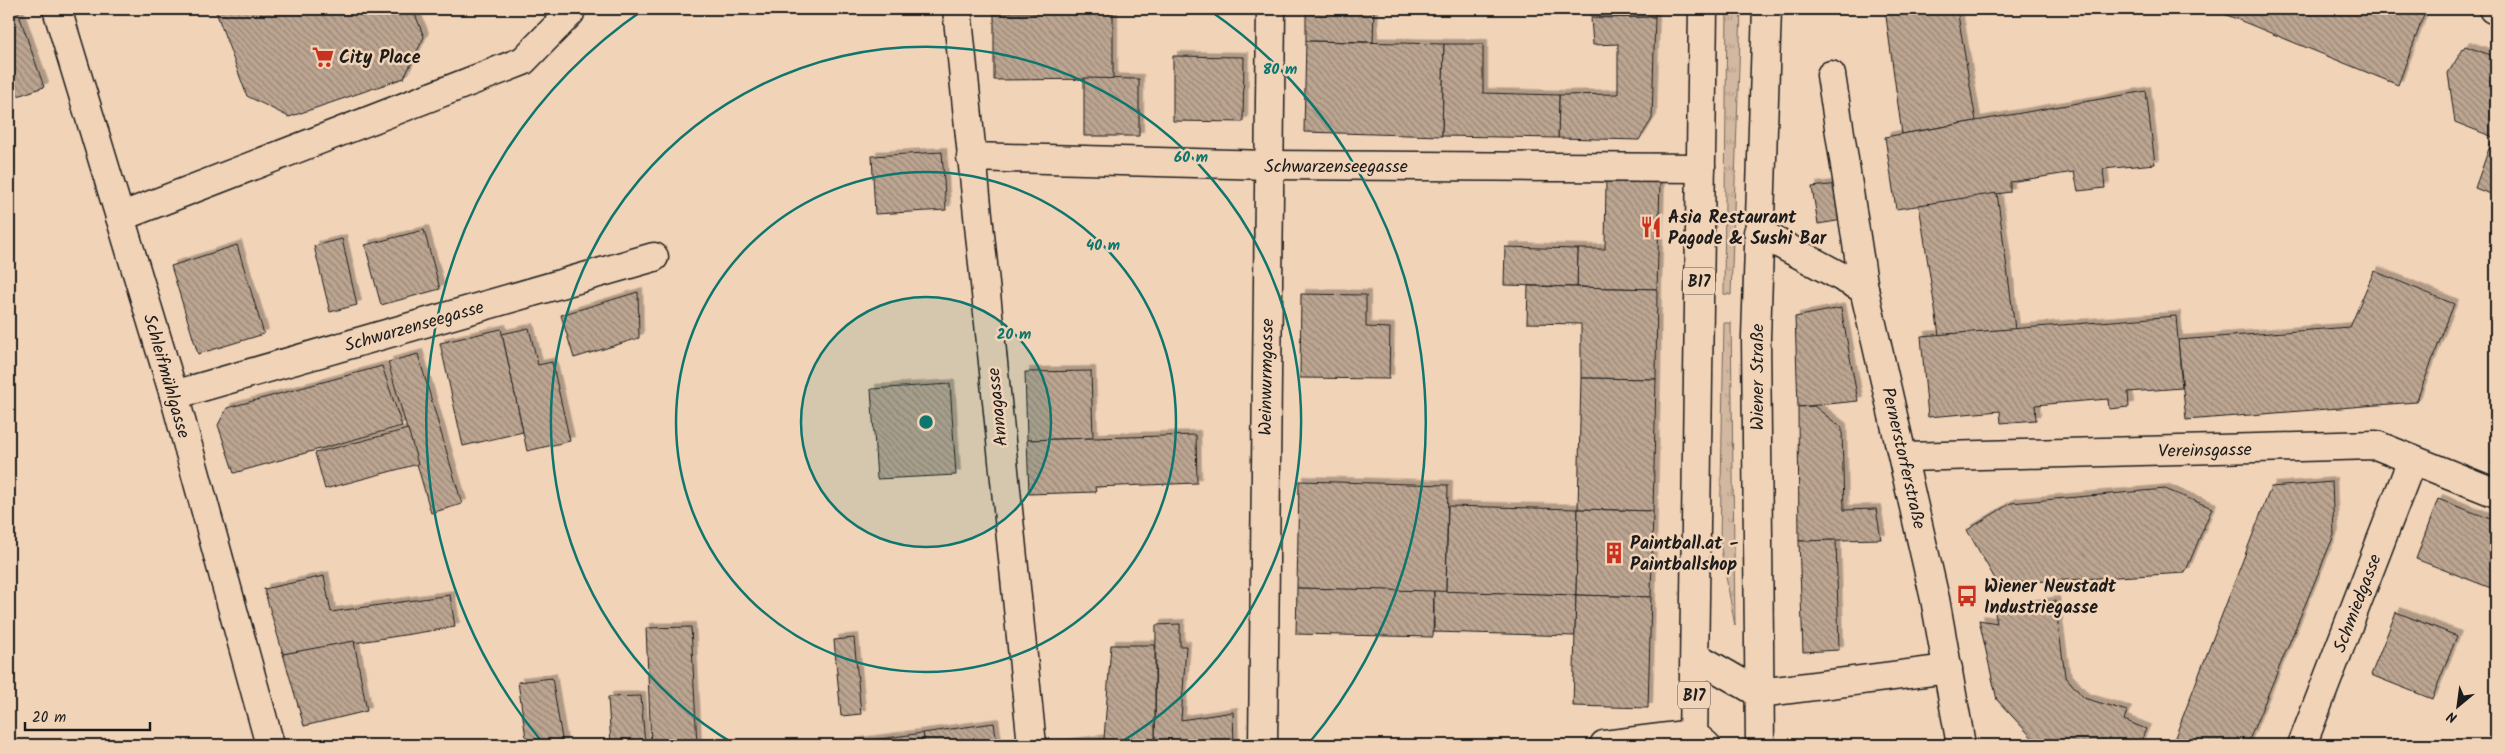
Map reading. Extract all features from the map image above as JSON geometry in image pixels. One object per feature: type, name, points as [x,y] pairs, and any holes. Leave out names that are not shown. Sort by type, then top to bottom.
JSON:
[{"type":"street","name":"Schleifmühlgasse","points":[[57,9],[174,395],[270,745]]},
{"type":"street","points":[[120,217],[523,61],[570,13],[570,9]]},
{"type":"street","name":"Annagasse","points":[[957,9],[1032,745]]},
{"type":"street","name":"Weinwurmgasse","points":[[1263,745],[1271,9]]},
{"type":"street","name":"B17","points":[[1697,741],[1695,656],[1703,9]]},
{"type":"street","name":"Wiener Straße","points":[[1760,745],[1756,337],[1758,232],[1767,9]]},
{"type":"street","name":"Pernerstorferstraße","points":[[1831,75],[1864,289],[1935,599],[1961,745]]},
{"type":"street","name":"Schwarzenseegasse","points":[[971,157],[1268,165],[1701,168]]},
{"type":"street","points":[[1758,232],[1864,289]]},
{"type":"street","name":"Schwarzenseegasse","points":[[174,395],[654,257]]},
{"type":"street","name":"Vereinsgasse","points":[[1904,457],[2376,445],[2496,493]]},
{"type":"street","name":"Schmiedgasse","points":[[2302,745],[2412,460]]},
{"type":"street","points":[[1695,656],[1759,692],[1948,669]]},
{"type":"street","points":[[1604,745],[1697,741]]},
{"type":"green space","points":[[1727,9],[1741,9],[1731,295],[1724,294]]},
{"type":"green space","points":[[1724,323],[1731,323],[1735,626],[1720,543]]},
{"type":"building","points":[[9,9],[17,9],[44,87],[9,99]]},
{"type":"building","name":"City Place","points":[[215,9],[413,9],[424,37],[404,78],[289,117],[247,96]]},
{"type":"building","points":[[1306,9],[1374,9],[1373,42],[1306,41]]},
{"type":"building","points":[[1591,9],[1654,9],[1655,17],[1591,17]]},
{"type":"building","points":[[1885,9],[1957,9],[1976,121],[1902,134]]},
{"type":"building","points":[[2212,9],[2407,9],[2424,15],[2398,85]]},
{"type":"building","points":[[994,13],[1113,13],[1113,79],[994,80]]},
{"type":"building","points":[[1655,17],[1652,119],[1639,140],[1558,138],[1559,95],[1618,94],[1618,44],[1593,45],[1591,18]]},
{"type":"building","points":[[1306,41],[1444,44],[1442,136],[1304,132]]},
{"type":"building","points":[[1444,44],[1483,44],[1483,93],[1559,95],[1558,138],[1442,136]]},
{"type":"building","points":[[2465,46],[2496,57],[2496,129],[2493,137],[2455,122],[2448,73]]},
{"type":"building","points":[[1173,56],[1244,57],[1243,122],[1173,121]]},
{"type":"building","points":[[1084,78],[1139,79],[1139,136],[1084,136]]},
{"type":"building","points":[[2146,91],[2155,164],[2103,169],[2105,188],[2078,191],[2074,172],[2010,182],[2010,192],[1896,209],[1885,137]]},
{"type":"building","points":[[2496,129],[2496,196],[2475,188]]},
{"type":"building","points":[[942,152],[946,210],[875,214],[872,156]]},
{"type":"building","points":[[1606,180],[1660,182],[1657,289],[1577,287],[1578,249],[1605,249]]},
{"type":"building","points":[[1838,184],[1843,220],[1818,224],[1812,187]]},
{"type":"building","points":[[1997,193],[2015,329],[1939,335],[1919,205]]},
{"type":"building","points":[[424,230],[440,289],[381,305],[365,245]]},
{"type":"building","points":[[342,239],[357,305],[330,312],[314,246]]},
{"type":"building","points":[[237,245],[264,334],[198,354],[171,266]]},
{"type":"building","points":[[1505,247],[1578,249],[1577,287],[1504,285]]},
{"type":"building","points":[[2374,271],[2454,304],[2416,402],[2186,420],[2178,340],[2350,327]]},
{"type":"building","points":[[1528,286],[1657,289],[1656,379],[1581,378],[1581,324],[1527,323]]},
{"type":"building","points":[[638,292],[639,338],[574,358],[561,315]]},
{"type":"building","points":[[1301,294],[1366,295],[1366,327],[1390,328],[1389,379],[1300,378]]},
{"type":"building","points":[[1841,308],[1858,401],[1798,407],[1795,317]]},
{"type":"building","points":[[2176,316],[2182,388],[2128,392],[2129,407],[2109,409],[2108,399],[2035,405],[2036,420],[2001,423],[2000,411],[1928,417],[1921,336]]},
{"type":"building","points":[[529,328],[538,365],[552,362],[570,441],[527,451],[502,334]]},
{"type":"building","points":[[501,329],[523,432],[463,446],[440,343]]},
{"type":"building","points":[[418,354],[462,504],[431,513],[388,362]]},
{"type":"building","points":[[382,366],[402,426],[234,473],[218,425],[227,408]]},
{"type":"building","points":[[1091,371],[1093,438],[1027,440],[1025,372]]},
{"type":"building","points":[[1581,378],[1656,379],[1653,511],[1578,509]]},
{"type":"building","points":[[950,384],[956,475],[877,479],[871,389]]},
{"type":"building","points":[[1814,406],[1842,428],[1844,510],[1876,509],[1881,539],[1799,541],[1798,407]]},
{"type":"building","points":[[408,429],[418,464],[325,489],[315,453]]},
{"type":"building","points":[[1196,435],[1197,483],[1095,487],[1096,492],[1029,494],[1027,440]]},
{"type":"building","points":[[2496,451],[2496,466],[2491,464]]},
{"type":"building","points":[[1299,481],[1448,485],[1446,592],[1297,588]]},
{"type":"building","points":[[2332,482],[2334,535],[2247,745],[2172,745],[2271,487]]},
{"type":"building","points":[[2165,489],[2212,508],[2185,573],[1998,584],[1967,530],[2011,503]]},
{"type":"building","points":[[2438,499],[2496,521],[2496,590],[2416,559]]},
{"type":"building","points":[[1448,506],[1578,509],[1576,595],[1446,592]]},
{"type":"building","name":"Paintball.at - Paintballshop","points":[[1578,509],[1653,511],[1651,597],[1576,595]]},
{"type":"building","points":[[1836,540],[1839,650],[1803,652],[1799,541]]},
{"type":"building","points":[[324,576],[331,612],[450,595],[455,627],[283,654],[264,589]]},
{"type":"building","points":[[1297,588],[1434,591],[1433,637],[1296,634]]},
{"type":"building","points":[[1434,591],[1576,595],[1575,636],[1434,632]]},
{"type":"building","points":[[1576,595],[1651,597],[1648,708],[1573,706]]},
{"type":"building","points":[[2055,601],[2065,676],[2084,698],[2127,711],[2124,720],[2146,729],[2139,745],[2039,745],[1997,700],[1979,620],[1997,623],[1994,609]]},
{"type":"building","points":[[2396,612],[2457,636],[2432,699],[2371,675]]},
{"type":"building","points":[[1180,624],[1180,646],[1186,646],[1181,720],[1233,712],[1234,745],[1155,745],[1156,625]]},
{"type":"building","points":[[691,627],[697,745],[651,745],[646,628]]},
{"type":"building","points":[[854,638],[861,714],[841,716],[834,640]]},
{"type":"building","points":[[354,641],[367,711],[304,726],[283,654]]},
{"type":"building","points":[[1111,645],[1155,645],[1155,745],[1053,745],[1104,739]]},
{"type":"building","points":[[552,678],[563,745],[527,745],[518,682]]},
{"type":"building","points":[[641,696],[645,745],[611,745],[608,697]]},
{"type":"building","points":[[994,723],[997,745],[925,745],[923,733]]},
{"type":"building","points":[[923,733],[925,745],[851,745],[850,743]]},
{"type":"place","name":"City Place","points":[[323,57]]},
{"type":"place","name":"Asia Restaurant Pagode & Sushi Bar","points":[[1651,227]]},
{"type":"place","name":"Paintball.at - Paintballshop","points":[[1614,553]]},
{"type":"place","name":"Wiener Neustadt Industriegasse","points":[[1967,596]]}]
